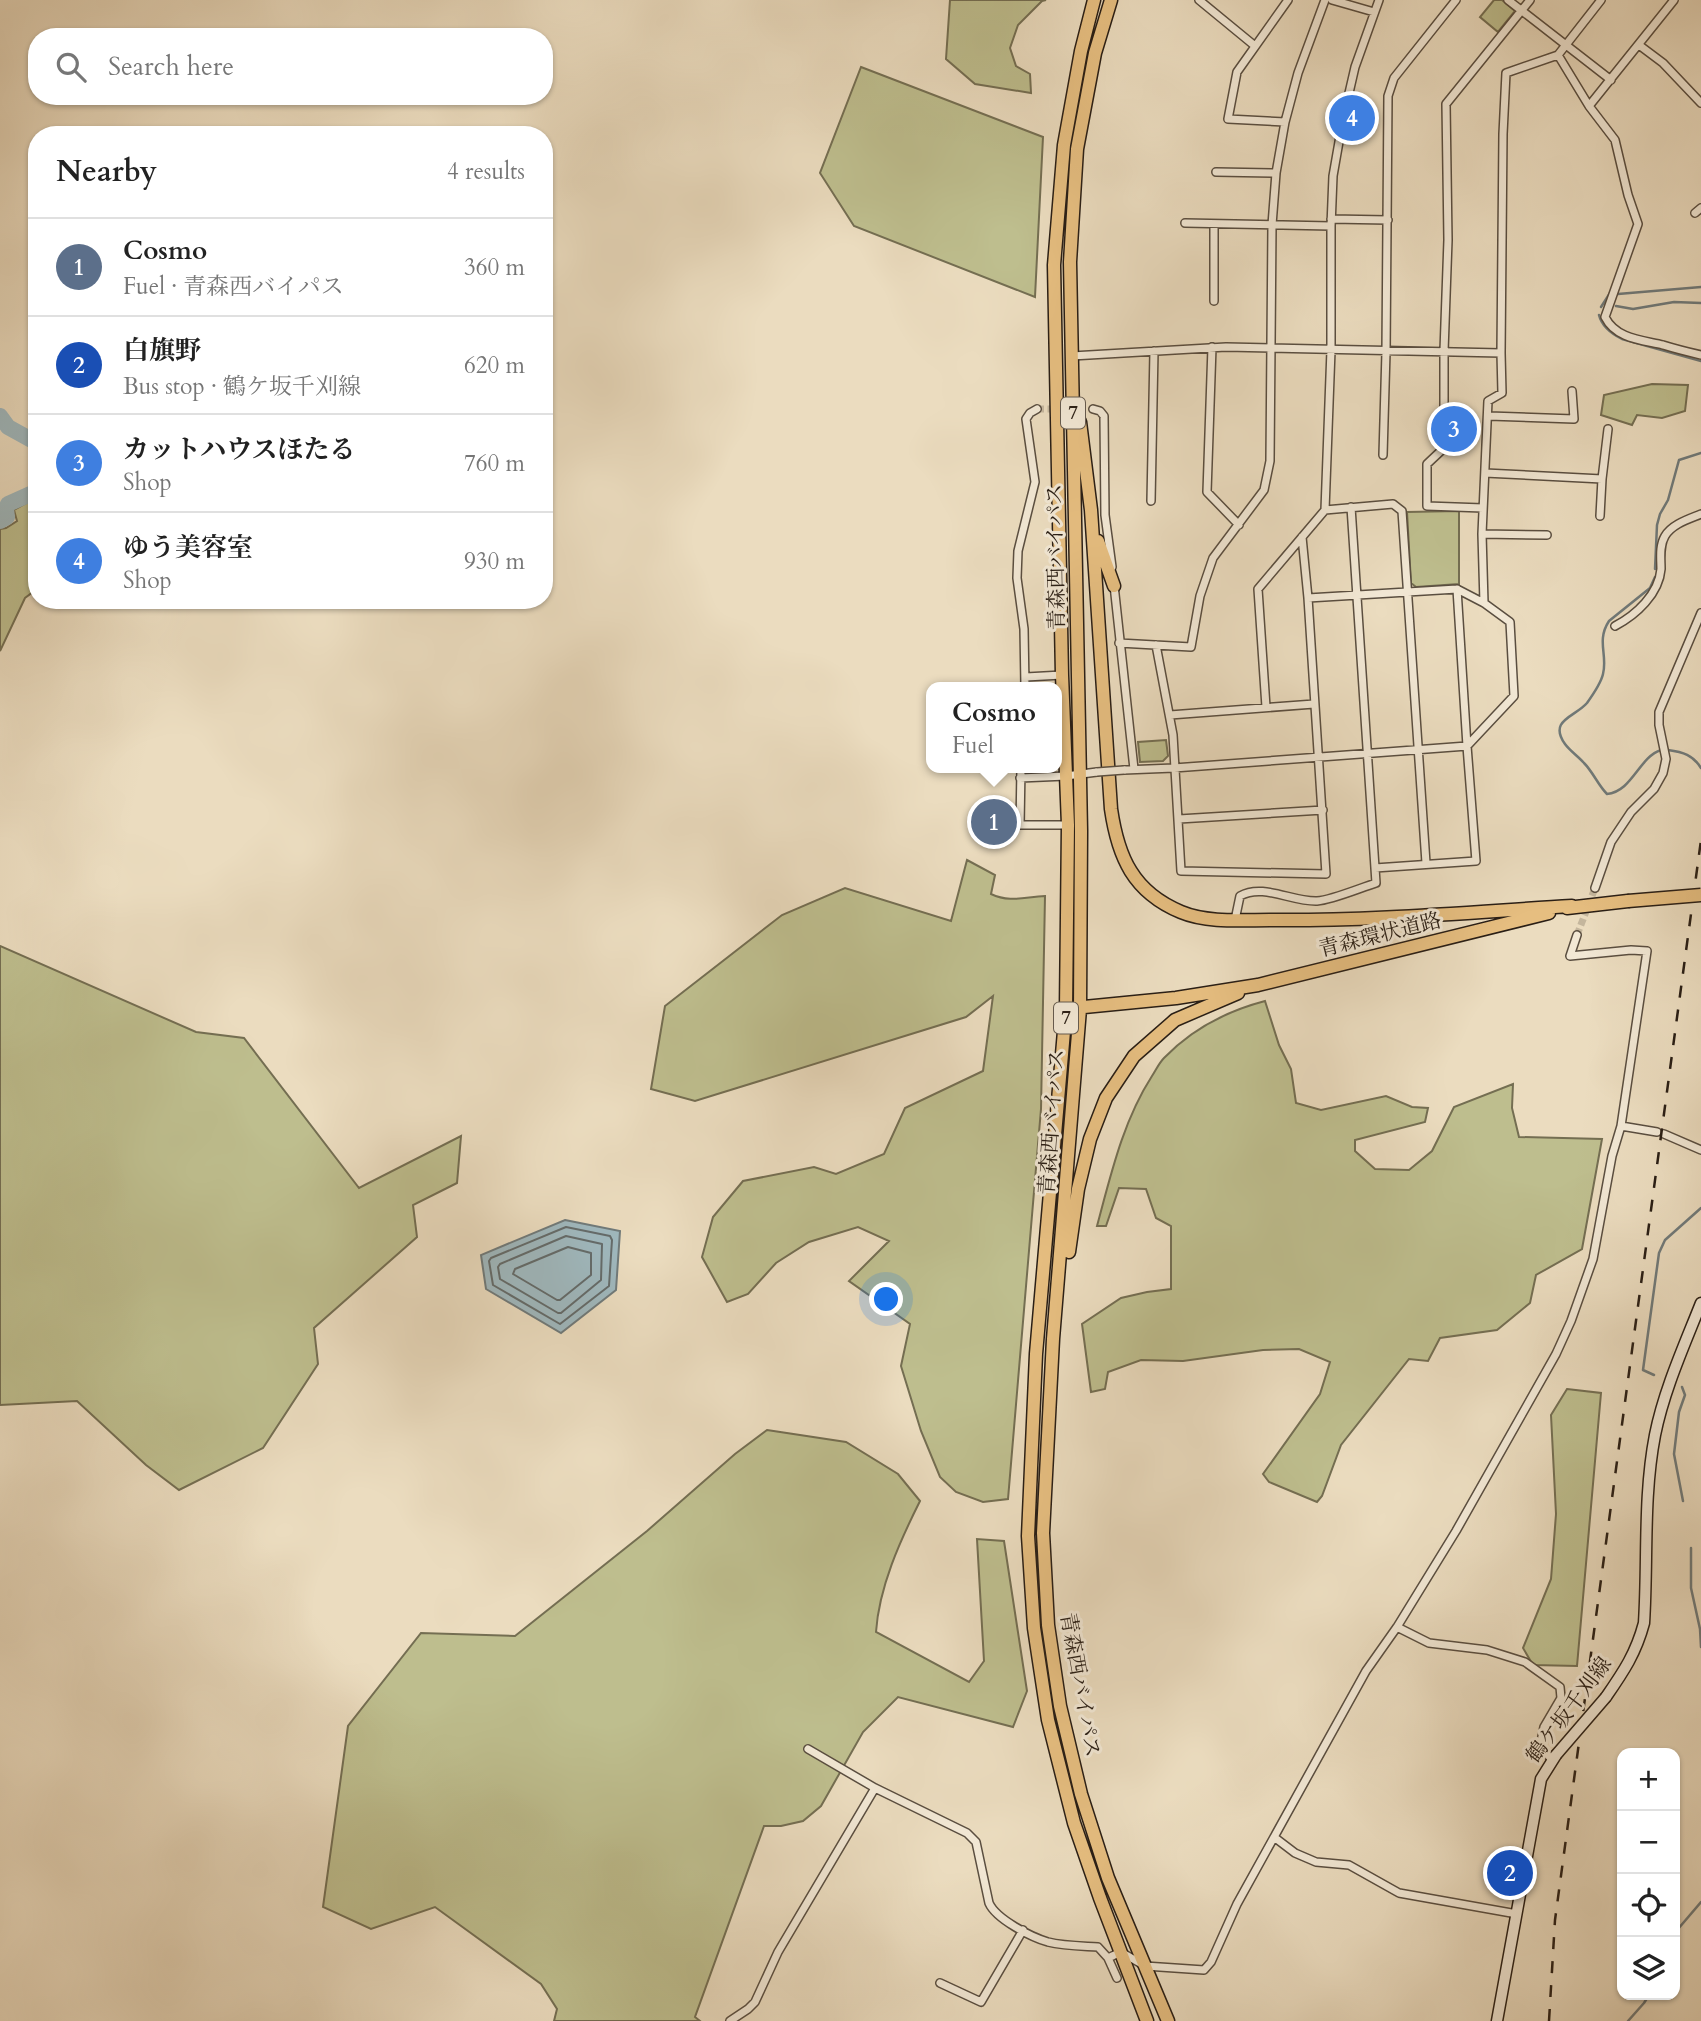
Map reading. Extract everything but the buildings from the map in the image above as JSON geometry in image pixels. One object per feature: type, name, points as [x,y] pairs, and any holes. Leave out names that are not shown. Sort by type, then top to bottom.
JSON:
[{"type":"highway","name":"青森西バイパス","points":[[1094,0],[1081,51],[1064,145],[1054,264],[1062,676],[1072,775],[1081,831],[1043,1533],[1050,1638],[1060,1706],[1081,1794],[1108,1878],[1168,2021]]},
{"type":"highway","name":"青森西バイパス","points":[[1111,0],[1096,52],[1077,149],[1070,262],[1072,775],[1068,825],[1073,1008],[1037,1354],[1028,1536],[1034,1628],[1048,1720],[1074,1823],[1147,2021]]},
{"type":"highway","points":[[1072,356],[1091,510],[1114,834],[1129,872],[1147,892],[1180,912],[1195,917],[1235,920],[1318,921],[1572,906]]},
{"type":"highway","points":[[1091,510],[1101,553],[1114,586]]},
{"type":"highway","name":"青森環状道路","points":[[1073,1008],[1175,998],[1258,985],[1572,906],[1701,895]]},
{"type":"highway","points":[[1053,1339],[1078,1189],[1090,1139],[1107,1098],[1134,1056],[1175,1020],[1258,985]]},
{"type":"main road","name":"鶴ケ坂千刈線","points":[[1497,2021],[1541,1779],[1554,1757],[1606,1697],[1638,1645],[1644,1623],[1648,1492],[1655,1434],[1663,1402],[1701,1303]]},
{"type":"street","points":[[1199,0],[1255,46]]},
{"type":"street","points":[[1285,122],[1228,119],[1237,72],[1288,0]]},
{"type":"street","points":[[1119,643],[1191,647],[1200,596],[1213,558],[1264,490],[1270,461],[1272,225],[1276,173],[1285,122],[1298,73],[1325,0]]},
{"type":"street","points":[[1332,0],[1374,12]]},
{"type":"street","points":[[1266,707],[1258,589],[1325,510],[1334,176],[1355,67],[1379,0]]},
{"type":"street","points":[[1383,455],[1388,96],[1394,78],[1456,0]]},
{"type":"street","points":[[1508,0],[1611,80]]},
{"type":"street","points":[[1483,508],[1427,506],[1427,464],[1444,448],[1448,240],[1446,104],[1530,0]]},
{"type":"street","points":[[1484,603],[1482,534],[1488,401],[1502,393],[1503,134],[1506,73],[1558,55],[1601,0]]},
{"type":"street","points":[[1589,106],[1674,0]]},
{"type":"street","points":[[1639,45],[1663,63],[1701,103]]},
{"type":"street","points":[[1558,55],[1589,106],[1615,140],[1638,224],[1605,317],[1608,324],[1636,340],[1701,355]]},
{"type":"street","points":[[1216,172],[1276,173]]},
{"type":"street","points":[[1185,223],[1272,225],[1388,220]]},
{"type":"street","points":[[1214,224],[1214,301]]},
{"type":"street","points":[[1072,356],[1212,348],[1501,353]]},
{"type":"street","points":[[1212,348],[1207,492],[1238,525]]},
{"type":"street","points":[[1151,501],[1154,351]]},
{"type":"street","points":[[1489,416],[1574,419],[1572,391]]},
{"type":"street","points":[[1093,409],[1104,416],[1105,515],[1134,769]]},
{"type":"street","points":[[1026,682],[1024,629],[1017,578],[1018,551],[1035,482],[1026,418],[1030,412],[1037,410]]},
{"type":"street","points":[[1600,516],[1608,429]]},
{"type":"street","points":[[1485,473],[1602,479]]},
{"type":"street","points":[[1325,510],[1393,504],[1402,512],[1426,863]]},
{"type":"street","points":[[1235,920],[1240,897],[1247,892],[1267,892],[1317,901],[1376,883],[1351,507]]},
{"type":"street","points":[[1615,626],[1649,599],[1661,573],[1664,537],[1681,522],[1701,513]]},
{"type":"street","points":[[1482,534],[1547,535]]},
{"type":"street","points":[[1156,645],[1170,715],[1181,871],[1326,874],[1302,537]]},
{"type":"street","points":[[1020,778],[1467,746],[1514,696],[1510,622],[1484,603],[1457,589],[1308,598]]},
{"type":"street","points":[[1375,868],[1476,861],[1457,589]]},
{"type":"street","points":[[1595,888],[1611,842],[1631,813],[1654,789],[1663,773],[1666,759],[1659,712],[1701,613]]},
{"type":"street","points":[[1026,677],[1062,676]]},
{"type":"street","points":[[1170,715],[1314,705]]},
{"type":"street","points":[[1020,773],[1020,825],[1068,825]]},
{"type":"street","points":[[1179,819],[1322,810]]},
{"type":"street","points":[[1108,1958],[1121,1952],[1145,1966],[1204,1970],[1211,1962],[1237,1905],[1366,1671],[1397,1627],[1456,1531],[1556,1354],[1593,1259],[1612,1156],[1621,1126],[1647,951],[1570,956],[1577,935]]},
{"type":"street","points":[[1621,1126],[1660,1133],[1701,1150]]},
{"type":"street","points":[[1397,1627],[1429,1643],[1487,1650],[1525,1662],[1560,1687],[1561,1698],[1544,1727],[1540,1746],[1554,1757]]},
{"type":"street","points":[[808,1749],[875,1788],[967,1833],[975,1842],[992,1911],[1048,1942],[1098,1947],[1108,1958],[1117,1978]]},
{"type":"street","points":[[730,2021],[748,2010],[755,2002],[778,1952],[875,1788]]},
{"type":"street","points":[[1274,1837],[1295,1853],[1316,1862],[1349,1866],[1399,1893],[1517,1914]]},
{"type":"street","points":[[940,1983],[981,2002],[1023,1930]]},
{"type":"green space","points":[[950,0],[1046,0],[1018,25],[1010,48],[1016,66],[1030,74],[1031,93],[975,84],[946,59]]},
{"type":"green space","points":[[1494,0],[1502,0],[1515,11],[1498,32],[1480,17]]},
{"type":"green space","points":[[861,67],[1043,137],[1035,297],[854,226],[820,173]]},
{"type":"green space","points":[[1652,384],[1688,385],[1685,411],[1662,418],[1637,415],[1632,425],[1601,415],[1604,395]]},
{"type":"green space","points":[[28,502],[28,596],[0,651],[0,529],[17,521],[14,510]]},
{"type":"green space","points":[[1459,511],[1459,584],[1416,587],[1411,583],[1407,512]]},
{"type":"green space","points":[[1166,740],[1168,756],[1163,761],[1140,762],[1138,742]]},
{"type":"green space","points":[[967,860],[995,875],[991,894],[1011,899],[1045,896],[1041,1109],[1008,1499],[983,1502],[956,1492],[940,1477],[921,1431],[901,1366],[910,1324],[849,1281],[889,1241],[858,1227],[809,1242],[776,1263],[748,1294],[727,1302],[702,1257],[713,1217],[743,1181],[814,1167],[836,1174],[884,1154],[905,1108],[983,1071],[993,996],[966,1017],[695,1101],[651,1089],[665,1006],[782,915],[845,888],[951,921]]},
{"type":"green space","points":[[0,946],[196,1032],[244,1038],[359,1188],[461,1136],[457,1183],[413,1205],[417,1237],[314,1328],[318,1364],[263,1448],[179,1490],[146,1465],[77,1401],[0,1405]]},
{"type":"green space","points":[[1265,1001],[1279,1045],[1291,1069],[1296,1103],[1321,1110],[1386,1096],[1412,1107],[1428,1108],[1425,1122],[1355,1140],[1355,1151],[1375,1169],[1409,1170],[1432,1151],[1454,1107],[1513,1084],[1512,1108],[1519,1137],[1602,1139],[1582,1249],[1536,1275],[1530,1303],[1497,1330],[1440,1338],[1428,1361],[1409,1359],[1341,1445],[1322,1496],[1317,1502],[1269,1482],[1263,1474],[1320,1394],[1330,1362],[1299,1349],[1263,1350],[1183,1361],[1141,1360],[1108,1372],[1105,1389],[1091,1392],[1082,1324],[1121,1298],[1171,1289],[1171,1226],[1156,1218],[1146,1189],[1119,1188],[1106,1226],[1097,1226],[1119,1148],[1142,1093],[1162,1060],[1198,1030],[1223,1016]]},
{"type":"green space","points":[[1567,1389],[1601,1393],[1577,1666],[1533,1665],[1523,1648],[1551,1579],[1556,1514],[1551,1415]]},
{"type":"green space","points":[[767,1430],[846,1442],[898,1474],[920,1501],[886,1581],[876,1632],[969,1682],[984,1661],[977,1539],[1004,1541],[1027,1691],[1013,1727],[898,1697],[863,1732],[821,1806],[803,1821],[781,1826],[764,1826],[695,2017],[700,2021],[554,2021],[557,2009],[541,1984],[435,1907],[371,1929],[323,1907],[348,1726],[421,1633],[515,1636],[647,1531],[735,1454]]},
{"type":"water","points":[[565,1220],[620,1231],[616,1290],[561,1333],[486,1289],[481,1255]]},
{"type":"waterway","points":[[1618,294],[1701,287]]},
{"type":"waterway","points":[[1601,307],[1610,293]]},
{"type":"waterway","points":[[1616,306],[1633,309],[1674,302],[1701,303]]},
{"type":"waterway","points":[[1599,315],[1608,330],[1622,339],[1701,361]]},
{"type":"waterway","points":[[0,416],[8,427],[28,438]]},
{"type":"waterway","points":[[1655,569],[1657,525],[1668,500],[1679,460],[1701,453]]},
{"type":"waterway","points":[[0,521],[7,517],[8,504],[28,495]]},
{"type":"waterway","points":[[1655,577],[1650,588],[1609,621],[1603,635],[1604,667],[1600,681],[1587,703],[1565,720],[1560,729],[1565,744],[1607,794],[1623,787],[1653,754],[1661,750]]},
{"type":"waterway","points":[[1668,750],[1687,755],[1701,768]]},
{"type":"waterway","points":[[1654,1375],[1643,1370],[1659,1253],[1665,1240],[1701,1208]]},
{"type":"waterway","points":[[1682,1387],[1685,1395],[1679,1412],[1674,1454],[1683,1501]]},
{"type":"waterway","points":[[1691,1548],[1691,1588],[1701,1647]]},
{"type":"waterway","points":[[1676,1937],[1678,1929],[1701,1902]]},
{"type":"waterway","points":[[1628,2021],[1646,2000]]},
{"type":"tunnel","points":[[1037,409],[1093,409]]},
{"type":"tunnel","points":[[1577,935],[1595,888]]},
{"type":"railway","points":[[1549,2021],[1555,1920],[1701,840]]},
{"type":"place","name":"ゆう美容室","points":[[1352,118]]},
{"type":"place","name":"カットハウスほたる","points":[[1454,429]]},
{"type":"place","name":"Cosmo","points":[[994,822]]},
{"type":"place","name":"白旗野","points":[[1510,1873]]}]
